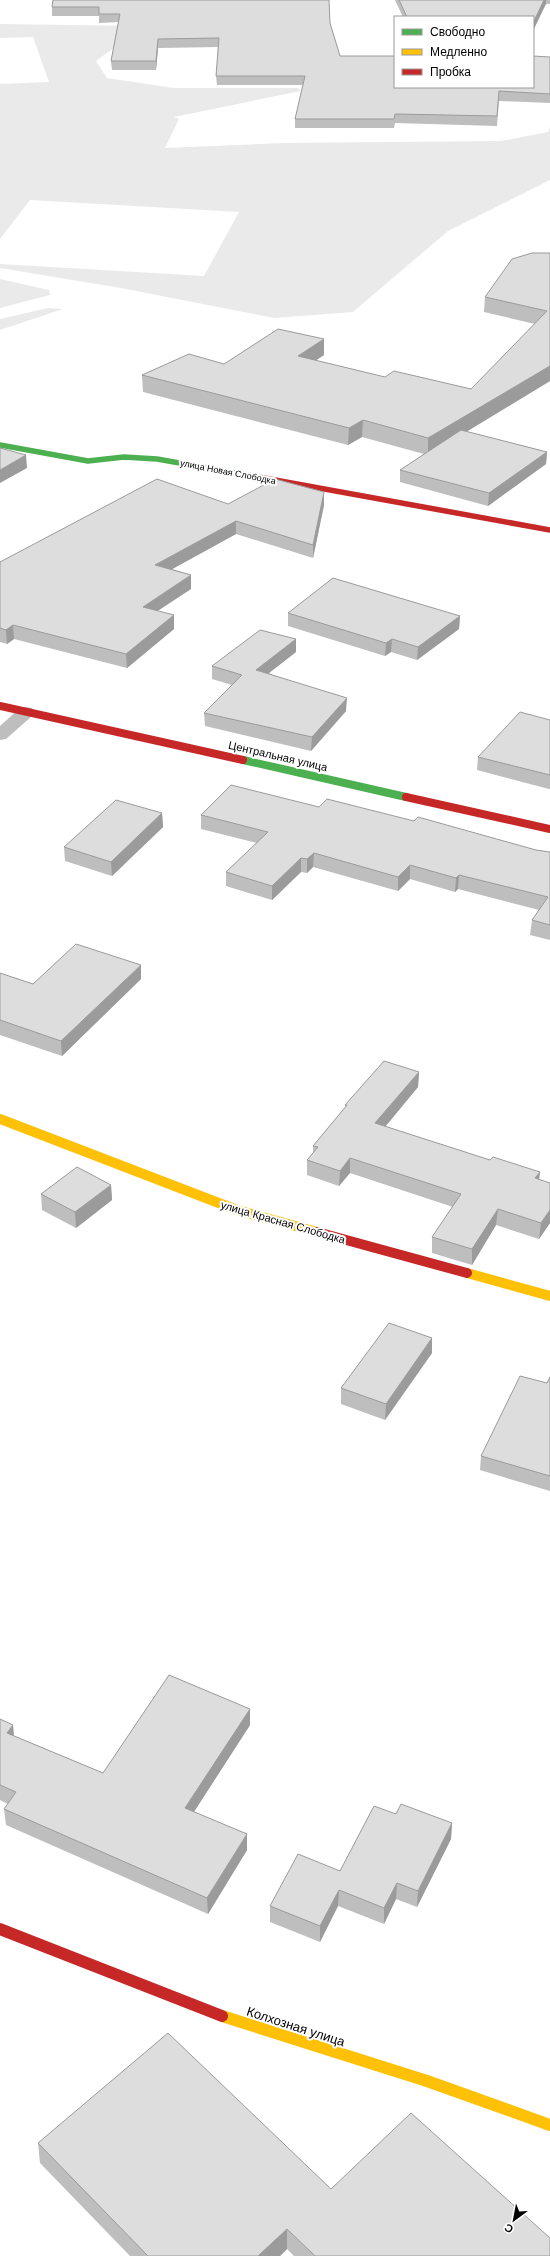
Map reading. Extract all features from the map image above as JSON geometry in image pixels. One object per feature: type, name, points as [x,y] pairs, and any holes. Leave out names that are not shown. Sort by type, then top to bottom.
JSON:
[{"type":"street","name":"улица Новая Слободка","points":[[0,445],[88,461],[124,457],[157,459],[550,530]]},
{"type":"street","name":"Центральная улица","points":[[0,706],[550,829]]},
{"type":"street","points":[[0,735],[26,712]]},
{"type":"street","name":"улица Красная Слободка","points":[[0,1119],[237,1210],[550,1296]]},
{"type":"street","name":"Колхозная улица","points":[[0,1929],[204,2010],[428,2082],[550,2125]]},
{"type":"shaded area","points":[[0,24],[144,26],[96,61],[107,78],[174,88],[298,88],[301,91],[174,117],[179,119],[165,148],[283,143],[501,141],[548,132],[550,127],[550,180],[448,231],[353,312],[274,318],[121,288],[0,268],[0,264],[204,276],[239,212],[30,200],[0,239],[0,84],[49,82],[33,37],[0,38]]},
{"type":"shaded area","points":[[0,279],[49,290],[50,295],[0,308]]},
{"type":"shaded area","points":[[48,308],[63,309],[0,330],[0,319]]},
{"type":"building","points":[[53,0],[329,0],[330,23],[340,56],[394,56],[394,88],[534,88],[534,56],[550,57],[550,94],[499,91],[497,116],[395,114],[394,119],[295,119],[305,76],[216,76],[219,38],[158,39],[156,61],[111,61],[120,14],[99,14],[99,7],[52,7]]},
{"type":"building","points":[[399,0],[544,0],[534,21],[534,16],[407,16]]},
{"type":"building","points":[[532,253],[550,253],[550,366],[428,438],[363,420],[349,428],[142,375],[189,354],[224,364],[278,329],[324,339],[298,356],[385,377],[394,371],[471,389],[547,311],[485,297],[512,259]]},
{"type":"building","points":[[461,430],[547,452],[489,493],[400,470]]},
{"type":"building","points":[[0,448],[26,455],[0,470]]},
{"type":"building","points":[[157,479],[228,504],[275,479],[324,492],[313,545],[236,521],[155,565],[191,575],[143,607],[174,615],[126,654],[13,625],[6,630],[0,628],[0,562]]},
{"type":"building","points":[[333,578],[460,616],[418,647],[392,639],[386,643],[288,613]]},
{"type":"building","points":[[260,630],[296,639],[256,670],[347,698],[312,737],[204,713],[242,675],[212,666]]},
{"type":"building","points":[[520,712],[550,720],[550,775],[478,757]]},
{"type":"building","points":[[231,785],[319,807],[327,799],[414,821],[418,817],[536,850],[550,852],[550,925],[532,920],[548,897],[459,875],[456,878],[410,865],[398,877],[314,853],[307,859],[301,858],[272,886],[226,872],[268,832],[201,815]]},
{"type":"building","points":[[116,800],[162,813],[111,862],[64,847]]},
{"type":"building","points":[[76,944],[141,965],[61,1041],[0,1020],[0,973],[33,984]]},
{"type":"building","points":[[384,1061],[419,1072],[375,1123],[490,1160],[493,1157],[540,1172],[535,1178],[550,1183],[550,1210],[541,1223],[498,1209],[472,1249],[432,1237],[461,1194],[350,1158],[340,1171],[307,1160],[318,1147],[313,1146],[347,1105],[345,1105]]},
{"type":"building","points":[[77,1167],[111,1185],[75,1212],[41,1194]]},
{"type":"building","points":[[389,1323],[432,1338],[386,1404],[341,1388]]},
{"type":"building","points":[[520,1376],[547,1383],[550,1377],[550,1476],[481,1456]]},
{"type":"building","points":[[169,1675],[250,1709],[185,1808],[247,1834],[207,1898],[4,1809],[16,1792],[0,1785],[0,1719],[13,1725],[7,1733],[103,1773]]},
{"type":"building","points":[[401,1804],[452,1823],[418,1891],[397,1883],[384,1908],[339,1890],[320,1926],[270,1906],[298,1854],[340,1871],[374,1806],[396,1814]]},
{"type":"building","points":[[168,2033],[331,2189],[411,2113],[550,2238],[550,2256],[315,2256],[287,2229],[258,2256],[148,2256],[38,2143]]},
{"type":"traffic: fast","points":[[0,445],[88,461],[124,457],[157,459],[264,478]]},
{"type":"traffic: fast","points":[[243,760],[406,797]]},
{"type":"traffic: slow","points":[[0,1119],[237,1210],[317,1232]]},
{"type":"traffic: slow","points":[[467,1273],[550,1296]]},
{"type":"traffic: slow","points":[[222,2016],[427,2081],[550,2125]]},
{"type":"traffic: jam","points":[[264,478],[550,530]]},
{"type":"traffic: jam","points":[[0,706],[243,760]]},
{"type":"traffic: jam","points":[[406,797],[550,829]]},
{"type":"traffic: jam","points":[[317,1232],[467,1273]]},
{"type":"traffic: jam","points":[[0,1929],[222,2016]]}]
